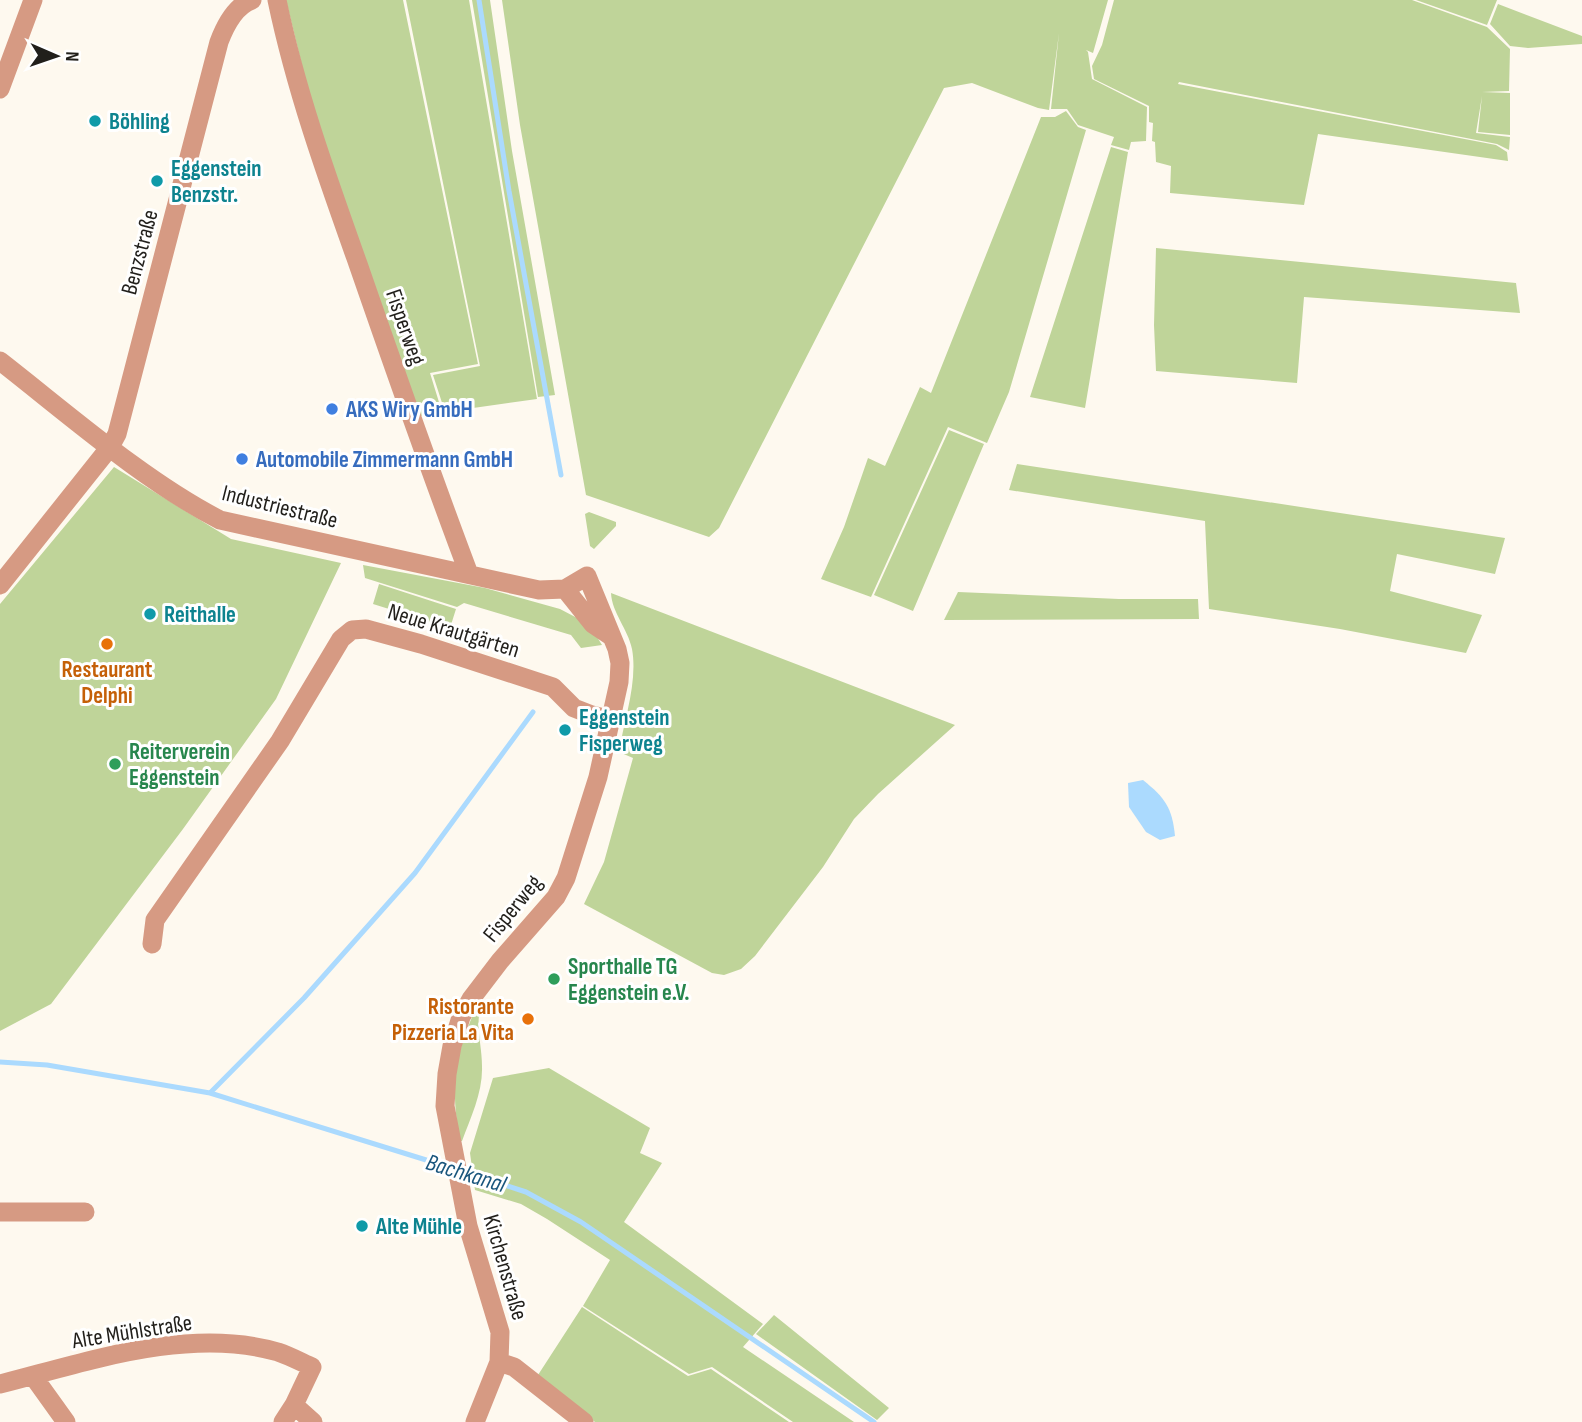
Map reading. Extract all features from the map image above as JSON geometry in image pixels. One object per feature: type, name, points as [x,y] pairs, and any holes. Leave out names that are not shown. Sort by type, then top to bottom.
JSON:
[{"type":"street","points":[[0,89],[33,0]]},
{"type":"street","name":"Benzstraße","points":[[0,585],[110,447],[117,433],[219,43],[224,29],[242,3],[252,0]]},
{"type":"street","name":"Fisperweg","points":[[277,0],[288,53],[310,127],[422,450],[469,574]]},
{"type":"street","name":"Industriestraße","points":[[0,361],[110,447],[195,508],[220,520],[469,574]]},
{"type":"street","points":[[469,574],[539,590],[565,589],[593,624],[611,636]]},
{"type":"street","name":"Fisperweg","points":[[457,1164],[445,1106],[452,1046],[461,1017],[500,961],[556,897],[566,878],[598,777],[619,681],[620,663],[617,649],[587,576],[565,589]]},
{"type":"street","name":"Neue Krautgärten","points":[[152,944],[155,920],[273,751],[341,639],[352,630],[366,629],[421,644],[553,687],[574,708],[611,719]]},
{"type":"street","name":"Kirchenstraße","points":[[457,1164],[468,1226],[500,1332],[499,1362],[475,1422]]},
{"type":"street","points":[[0,1212],[85,1212]]},
{"type":"street","name":"Alte Mühlstraße","points":[[0,1384],[124,1354],[197,1343],[240,1345],[279,1352],[312,1367],[294,1405]]},
{"type":"street","points":[[499,1362],[514,1367],[584,1422]]},
{"type":"street","points":[[33,1376],[66,1422]]},
{"type":"street","points":[[283,1422],[294,1405],[313,1422]]},
{"type":"green space","points":[[286,0],[403,0],[478,364],[430,373],[442,412],[420,416],[316,123]]},
{"type":"green space","points":[[406,0],[469,0],[537,399],[445,412],[433,375],[480,366]]},
{"type":"green space","points":[[472,0],[490,0],[512,151],[555,395],[538,397]]},
{"type":"green space","points":[[502,0],[1108,0],[1093,53],[1086,50],[1092,79],[1147,107],[1146,141],[1131,142],[1129,150],[1111,145],[1114,137],[1078,125],[1067,109],[1051,109],[1059,33],[1049,110],[972,83],[944,88],[719,528],[709,537],[586,495],[520,125]]},
{"type":"green space","points":[[1114,0],[1412,0],[1487,27],[1510,49],[1509,91],[1482,92],[1510,93],[1510,135],[1478,132],[1482,96],[1476,133],[1510,137],[1509,150],[1497,144],[1179,82],[1178,84],[1496,145],[1507,152],[1508,161],[1318,134],[1304,205],[1170,193],[1171,166],[1156,162],[1149,106],[1094,79],[1092,66],[1102,45]]},
{"type":"green space","points":[[1416,0],[1497,0],[1487,25]]},
{"type":"green space","points":[[1498,4],[1582,36],[1582,44],[1528,48],[1510,46],[1490,24]]},
{"type":"green space","points":[[1066,111],[1078,127],[1086,130],[1009,392],[987,443],[948,427],[871,597],[821,579],[844,527],[868,458],[885,466],[920,387],[931,393],[1041,117],[1055,117]]},
{"type":"green space","points":[[1111,147],[1128,152],[1085,408],[1030,397]]},
{"type":"green space","points":[[1156,248],[1516,283],[1520,313],[1304,297],[1297,383],[1156,371]]},
{"type":"green space","points":[[949,430],[984,444],[913,611],[874,595]]},
{"type":"green space","points":[[1017,464],[1505,538],[1495,574],[1397,554],[1390,591],[1482,615],[1466,653],[1340,629],[1209,609],[1205,521],[1009,490]]},
{"type":"green space","name":"Reiterverein Eggenstein","points":[[114,467],[231,539],[341,563],[276,699],[183,829],[51,1004],[0,1031],[0,604]]},
{"type":"green space","points":[[589,512],[616,522],[616,526],[594,549],[590,546],[585,514]]},
{"type":"green space","points":[[363,565],[485,588],[560,609],[579,619],[594,632],[602,645],[581,648],[571,635],[464,603],[457,607],[365,578]]},
{"type":"green space","points":[[379,584],[456,609],[450,628],[373,604]]},
{"type":"green space","points":[[958,592],[1119,599],[1198,599],[1199,619],[944,620]]},
{"type":"green space","points":[[611,593],[955,725],[854,819],[823,867],[755,956],[741,969],[724,975],[712,973],[584,904],[604,862],[633,758],[619,752],[632,688],[632,649],[614,607]]},
{"type":"green space","points":[[478,1004],[481,1005],[481,1085],[473,1114],[460,1141],[455,1104],[456,1071],[464,1039]]},
{"type":"green space","points":[[549,1068],[650,1128],[640,1153],[662,1163],[624,1222],[763,1324],[743,1347],[854,1422],[793,1422],[712,1367],[689,1374],[583,1306],[610,1260],[521,1204],[475,1190],[470,1153],[493,1078]]},
{"type":"green space","points":[[582,1307],[688,1376],[711,1369],[789,1422],[595,1422],[538,1375]]},
{"type":"green space","points":[[774,1315],[889,1408],[877,1420],[756,1334]]},
{"type":"water","points":[[1143,780],[1166,804],[1175,836],[1160,840],[1146,832],[1129,807],[1128,783]]},
{"type":"waterway","points":[[479,0],[509,191],[561,475]]},
{"type":"waterway","points":[[210,1093],[304,998],[415,873],[533,712]]},
{"type":"waterway","name":"Bachkanal","points":[[0,1062],[47,1065],[210,1093],[452,1168]]},
{"type":"waterway","name":"Bachkanal","points":[[461,1171],[526,1192],[581,1222],[874,1422]]},
{"type":"place","name":"Böhling","points":[[95,121]]},
{"type":"place","name":"Eggenstein Benzstr.","points":[[157,181]]},
{"type":"place","name":"AKS Wiry GmbH","points":[[332,409]]},
{"type":"place","name":"Automobile Zimmermann GmbH","points":[[242,459]]},
{"type":"place","name":"Reithalle","points":[[150,614]]},
{"type":"place","name":"Restaurant Delphi","points":[[107,644]]},
{"type":"place","name":"Eggenstein Fisperweg","points":[[565,730]]},
{"type":"place","name":"Reiterverein Eggenstein","points":[[115,764]]},
{"type":"place","name":"Sporthalle TG Eggenstein e.V.","points":[[554,979]]},
{"type":"place","name":"Ristorante Pizzeria La Vita","points":[[528,1019]]},
{"type":"place","name":"Alte Mühle","points":[[362,1226]]}]
